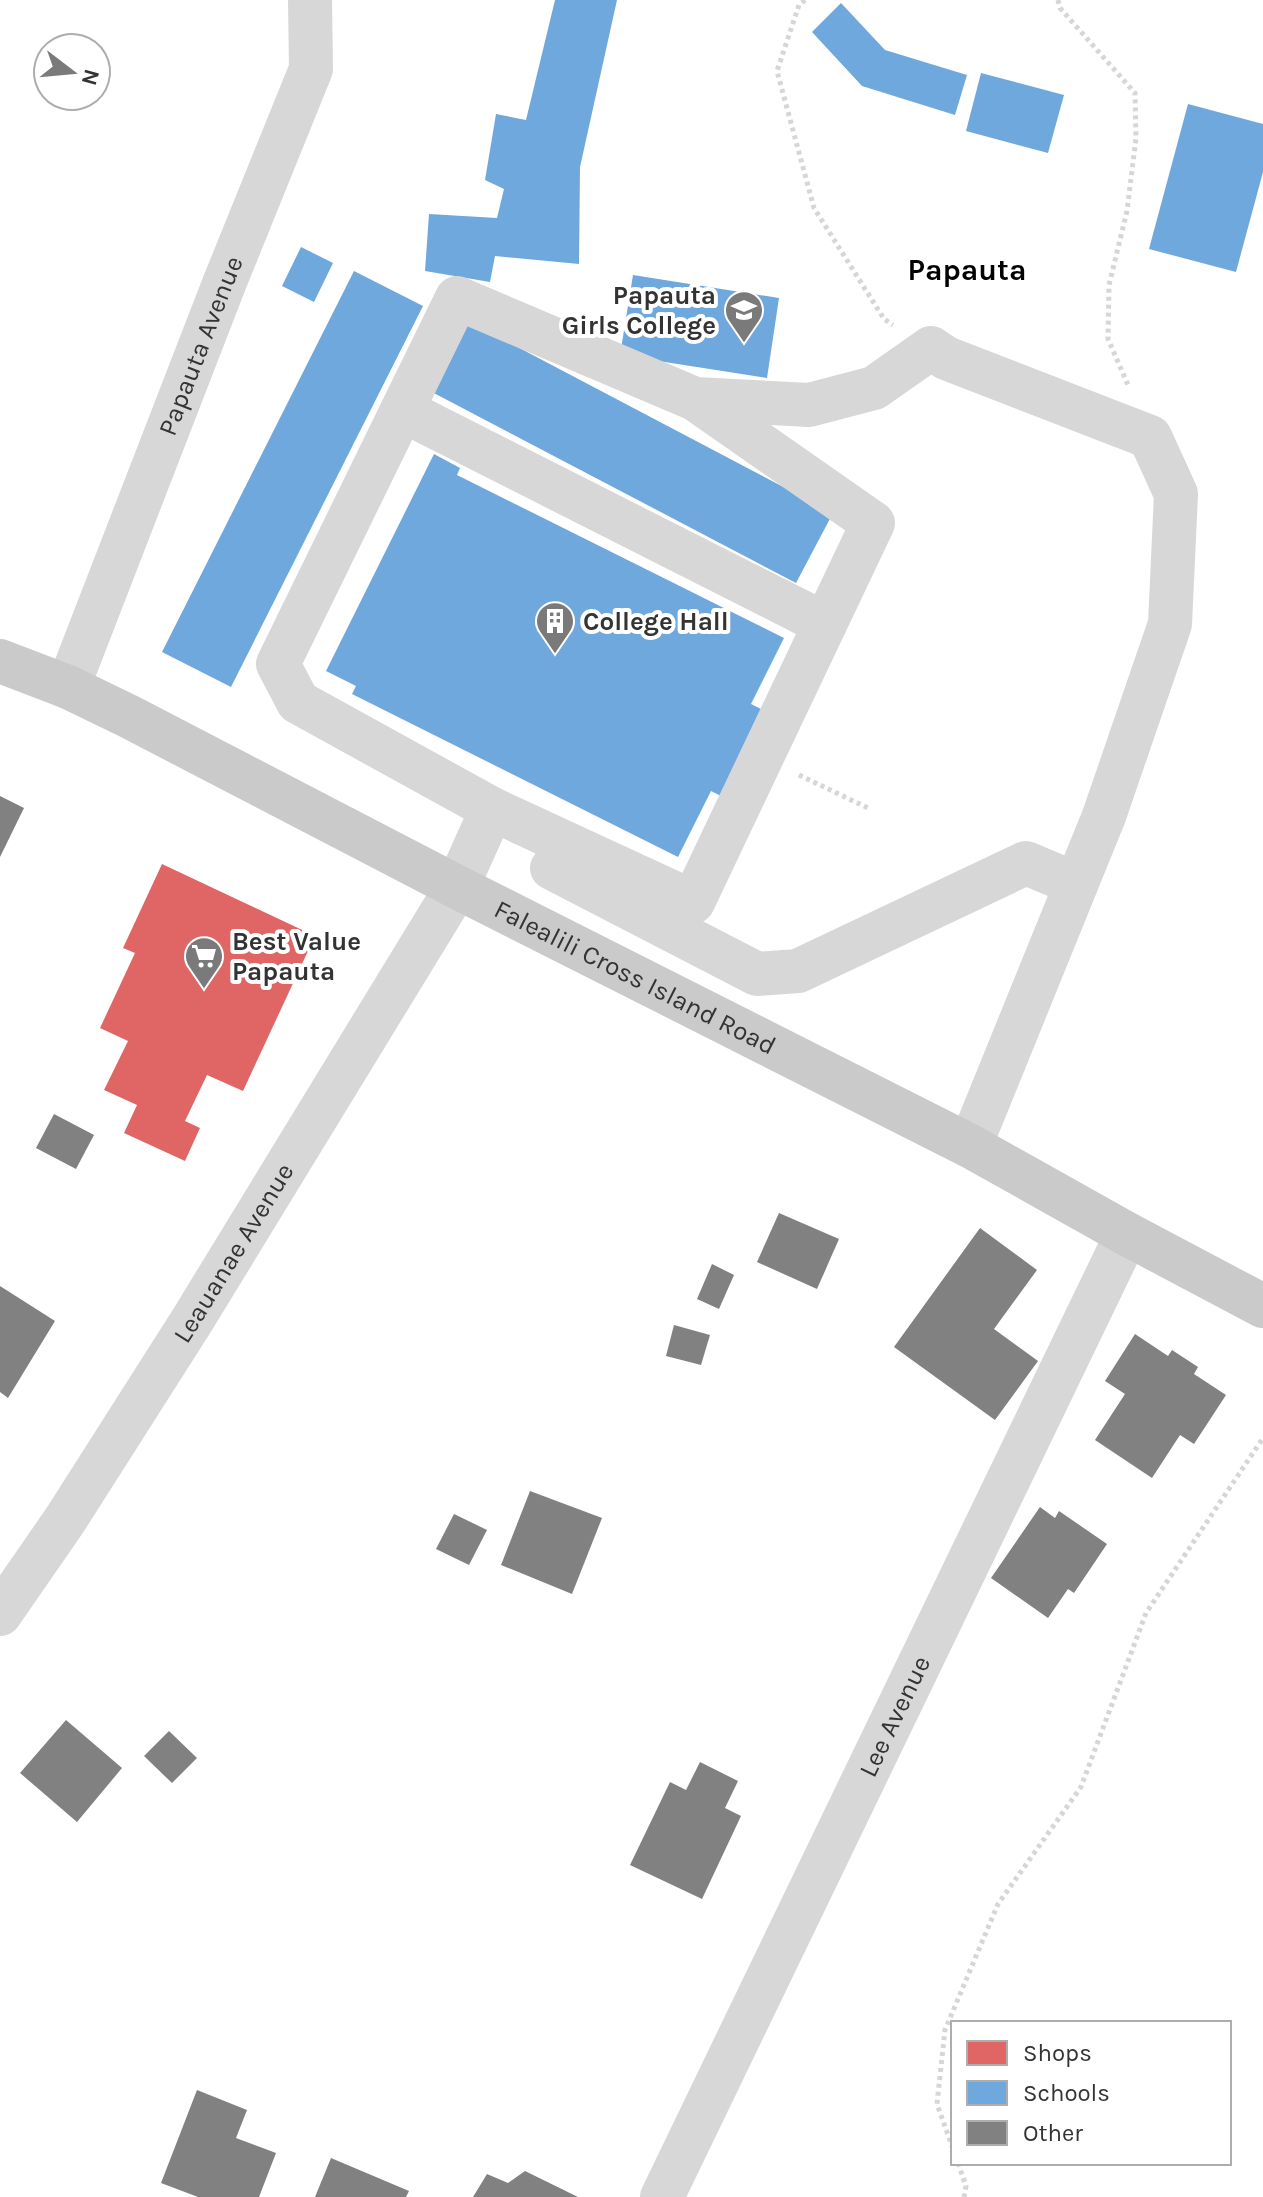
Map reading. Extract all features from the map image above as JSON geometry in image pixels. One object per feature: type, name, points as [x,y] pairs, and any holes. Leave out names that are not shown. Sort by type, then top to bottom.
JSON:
[{"type":"main road","name":"Falealili Cross Island Road","points":[[0,661],[68,687],[141,723],[457,887],[970,1146],[1263,1306]]},
{"type":"street","name":"Papauta Avenue","points":[[68,687],[311,69],[310,0]]},
{"type":"street","points":[[457,298],[695,399],[873,523],[693,902],[492,809],[298,702],[278,664],[402,410],[457,298]]},
{"type":"street","points":[[695,399],[809,405],[874,388],[931,348],[946,358],[1150,437],[1176,494],[1170,624],[1104,816],[970,1146]]},
{"type":"street","points":[[402,410],[825,624]]},
{"type":"street","name":"Leauanae Avenue","points":[[0,1614],[65,1520],[193,1319],[457,887],[492,809]]},
{"type":"street","points":[[539,831],[527,855],[757,974],[798,971],[1026,863],[1076,884]]},
{"type":"street","name":"Lee Avenue","points":[[662,2197],[1127,1234]]},
{"type":"path","points":[[805,0],[799,5],[777,71],[814,208],[884,319],[931,348]]},
{"type":"path","points":[[1058,0],[1060,8],[1135,93],[1136,138],[1127,211],[1109,285],[1108,339],[1150,437]]},
{"type":"path","points":[[762,757],[870,809]]},
{"type":"path","points":[[951,2143],[937,2104],[945,2030],[998,1904],[1081,1787],[1146,1613],[1263,1438]]},
{"type":"path","points":[[959,2165],[966,2186],[964,2197]]},
{"type":"building: Shops","name":"Best Value Papauta","points":[[162,864],[315,936],[243,1091],[207,1075],[185,1121],[200,1128],[185,1161],[124,1133],[137,1105],[104,1090],[128,1041],[100,1028],[135,953],[123,948]]},
{"type":"building: Schools","points":[[555,0],[617,0],[580,167],[579,264],[495,256],[490,282],[425,271],[429,214],[497,218],[504,189],[485,180],[496,114],[526,120]]},
{"type":"building: Schools","points":[[841,3],[885,50],[967,75],[955,115],[862,86],[812,32]]},
{"type":"building: Schools","points":[[981,73],[1064,95],[1048,153],[966,131]]},
{"type":"building: Schools","points":[[1188,104],[1263,124],[1263,172],[1236,272],[1149,249]]},
{"type":"building: Schools","points":[[301,247],[333,263],[314,302],[282,286]]},
{"type":"building: Schools","points":[[354,271],[423,306],[231,687],[162,652]]},
{"type":"building: Schools","points":[[633,275],[779,298],[767,378],[620,355]]},
{"type":"building: Schools","points":[[466,320],[833,513],[796,583],[430,391]]},
{"type":"building: Schools","name":"College Hall","points":[[434,454],[460,468],[457,475],[784,638],[751,704],[787,722],[745,808],[711,791],[678,857],[352,694],[356,686],[326,671]]},
{"type":"building: Other","points":[[0,796],[24,808],[0,857]]},
{"type":"building: Other","points":[[54,1114],[94,1135],[76,1169],[36,1148]]},
{"type":"building: Other","points":[[779,1213],[839,1239],[817,1289],[757,1262]]},
{"type":"building: Other","points":[[980,1228],[1037,1270],[994,1329],[1038,1361],[995,1420],[894,1347]]},
{"type":"building: Other","points":[[712,1264],[734,1275],[719,1309],[697,1299]]},
{"type":"building: Other","points":[[0,1286],[55,1321],[8,1398],[0,1392]]},
{"type":"building: Other","points":[[674,1325],[710,1335],[701,1365],[666,1356]]},
{"type":"building: Other","points":[[1135,1334],[1168,1356],[1172,1350],[1198,1367],[1194,1374],[1226,1395],[1194,1444],[1180,1435],[1152,1478],[1095,1440],[1125,1394],[1105,1381]]},
{"type":"building: Other","points":[[530,1491],[602,1518],[572,1594],[501,1565]]},
{"type":"building: Other","points":[[1040,1507],[1055,1518],[1059,1511],[1107,1544],[1074,1593],[1068,1589],[1048,1618],[991,1578]]},
{"type":"building: Other","points":[[454,1514],[487,1530],[469,1565],[436,1549]]},
{"type":"building: Other","points":[[66,1720],[122,1768],[77,1822],[20,1773]]},
{"type":"building: Other","points":[[169,1731],[197,1758],[172,1783],[144,1756]]},
{"type":"building: Other","points":[[700,1762],[738,1781],[725,1808],[741,1816],[702,1899],[630,1865],[670,1782],[686,1790]]},
{"type":"building: Other","points":[[197,2090],[247,2110],[236,2138],[276,2153],[259,2197],[198,2197],[161,2183]]},
{"type":"building: Other","points":[[331,2158],[409,2191],[406,2197],[315,2197]]},
{"type":"building: Other","points":[[525,2171],[578,2197],[473,2197],[487,2174],[508,2183]]},
{"type":"place","name":"Papauta Girls College","points":[[744,344]]},
{"type":"place","name":"College Hall","points":[[555,655]]},
{"type":"place","name":"Best Value Papauta","points":[[204,990]]},
{"type":"district","name":"Papauta","points":[[967,270]]}]
